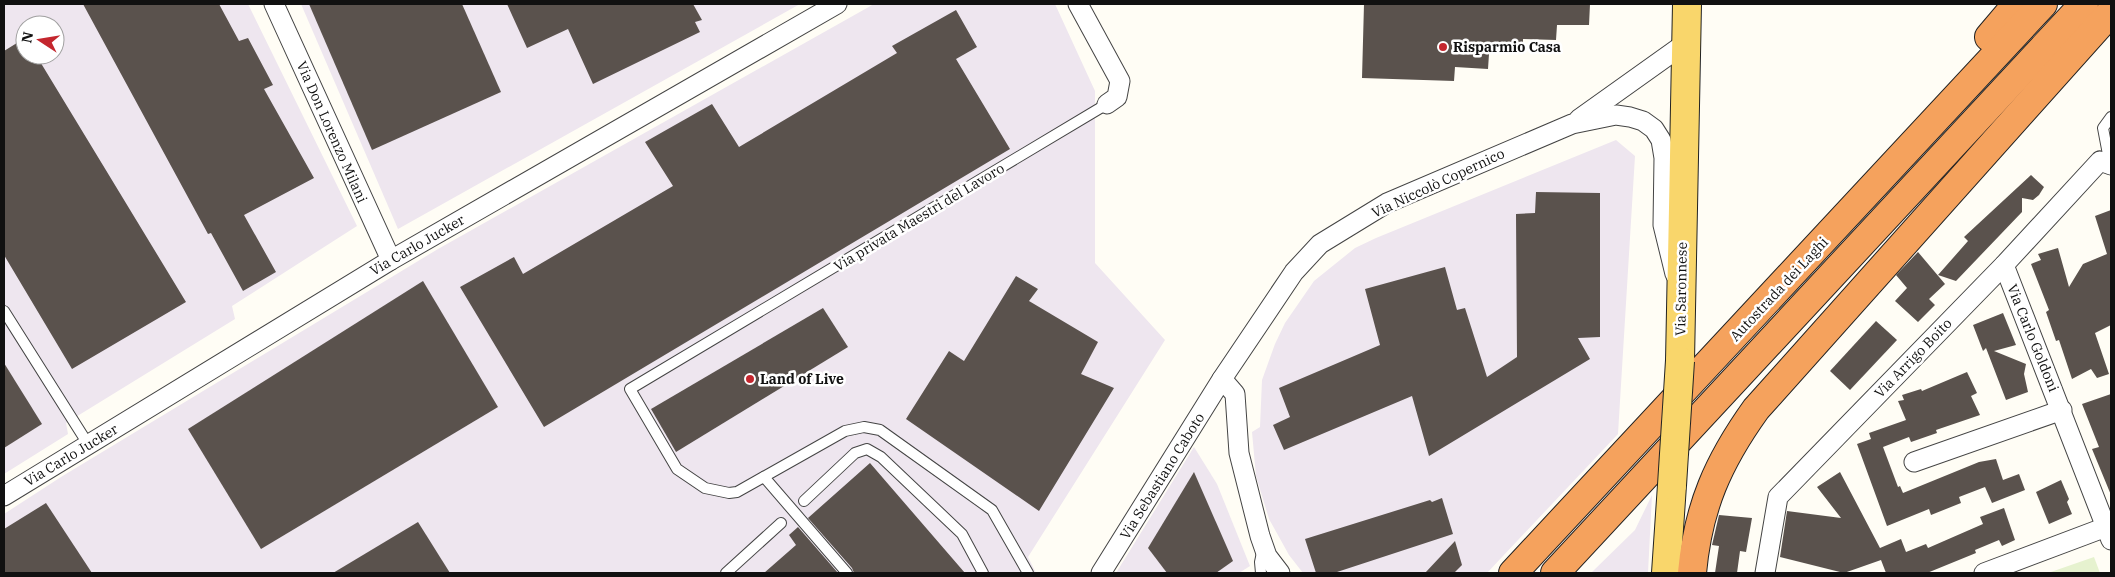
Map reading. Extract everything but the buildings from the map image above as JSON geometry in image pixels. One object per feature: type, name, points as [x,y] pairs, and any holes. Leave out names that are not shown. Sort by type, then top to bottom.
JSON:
[{"type":"highway","points":[[1801,265],[1816,242],[2017,4]]},
{"type":"highway","name":"Autostrada dei Laghi","points":[[1513,573],[2044,4]]},
{"type":"highway","points":[[1555,573],[2084,4]]},
{"type":"highway","points":[[1692,573],[1698,530],[1714,476],[1726,454],[1756,409],[2111,12]]},
{"type":"main road","name":"Via Saronnese","points":[[1666,573],[1680,361],[1687,4]]},
{"type":"street","name":"Via Don Lorenzo Milani","points":[[274,4],[391,260]]},
{"type":"street","name":"Via Carlo Jucker","points":[[4,496],[391,260],[837,4]]},
{"type":"street","name":"Via privata Maestri del Lavoro","points":[[1078,4],[1120,81],[1118,97],[1107,104]]},
{"type":"street","name":"Via Niccolò Copernico","points":[[1572,124],[1687,42]]},
{"type":"street","name":"Via Niccolò Copernico","points":[[1222,380],[1294,272],[1320,244],[1387,203],[1572,124],[1616,115],[1644,121],[1654,129],[1661,140],[1664,158],[1663,225],[1680,297]]},
{"type":"street","name":"Via Arrigo Boito","points":[[1765,573],[1778,496],[2004,265],[2107,164]]},
{"type":"street","name":"Via Carlo Goldoni","points":[[2004,265],[2062,410],[2108,534]]},
{"type":"street","points":[[1222,380],[1235,394],[1240,453],[1246,484],[1263,545],[1280,573]]},
{"type":"street","name":"Via Sebastiano Caboto","points":[[1101,573],[1222,380]]},
{"type":"street","name":"Via Carlo Goldoni","points":[[1914,462],[2062,410]]},
{"type":"street","points":[[1984,573],[2108,534]]},
{"type":"lane","name":"Via privata Maestri del Lavoro","points":[[764,477],[737,492],[729,494],[705,488],[677,469],[630,389],[1107,104]]},
{"type":"lane","points":[[2107,164],[2103,128],[2111,117]]},
{"type":"lane","points":[[4,311],[88,444]]},
{"type":"lane","points":[[847,573],[764,477],[845,431],[864,426],[880,430],[992,510],[1028,573]]},
{"type":"lane","points":[[804,501],[855,453],[867,449],[882,457],[962,534],[983,573]]},
{"type":"lane","points":[[726,573],[781,523]]},
{"type":"lane","points":[[1261,573],[1260,562],[1263,545]]},
{"type":"shaded area","points":[[4,4],[248,4],[357,226],[232,306],[235,319],[66,423],[68,434],[4,474]]},
{"type":"shaded area","points":[[301,4],[800,4],[398,229]]},
{"type":"shaded area","points":[[874,4],[1055,4],[1095,91],[1095,263],[1165,340],[1028,557],[1036,573],[4,573],[4,514],[61,477],[438,249]]},
{"type":"shaded area","points":[[1616,140],[1635,156],[1618,434],[1487,573],[1303,573],[1289,555],[1269,519],[1256,476],[1252,432],[1260,427],[1262,380],[1275,344],[1285,323],[1314,281],[1355,248],[1376,238]]},
{"type":"shaded area","points":[[1194,447],[1217,484],[1250,566],[1239,573],[1116,573]]},
{"type":"shaded area","points":[[1652,495],[1648,573],[1591,573],[1635,530]]},
{"type":"green space","points":[[2094,557],[2100,573],[2048,573]]},
{"type":"place","name":"Risparmio Casa","points":[[1443,47]]},
{"type":"place","name":"Land of Live","points":[[750,379]]}]
